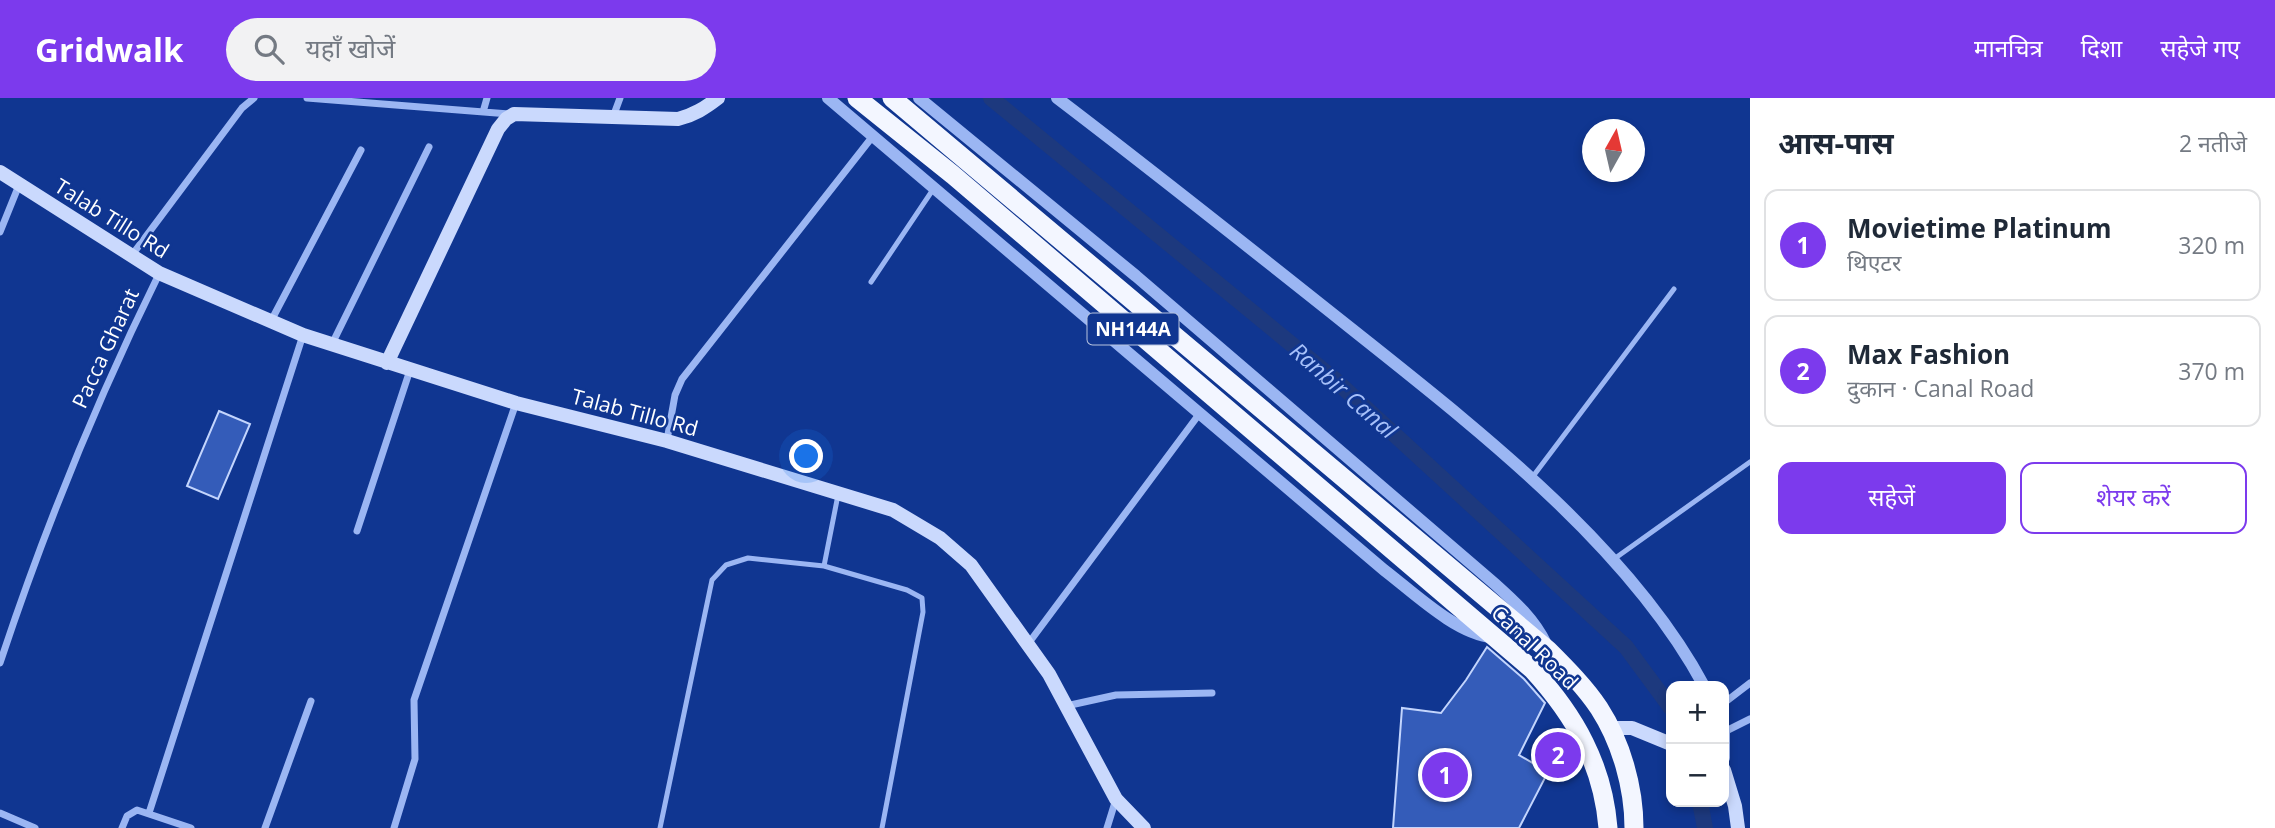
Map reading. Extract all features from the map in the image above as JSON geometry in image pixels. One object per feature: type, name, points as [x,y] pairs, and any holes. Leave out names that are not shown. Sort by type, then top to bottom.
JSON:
[{"type":"highway","name":"Canal Road","points":[[857,98],[953,176],[1532,670],[1570,714],[1595,764],[1606,803],[1608,828]]},
{"type":"highway","name":"NH144A","points":[[892,98],[1549,650]]},
{"type":"highway","name":"Canal Road","points":[[1549,650],[1598,707],[1610,728],[1631,793],[1634,828]]},
{"type":"main road","points":[[387,363],[498,129],[506,119],[513,114],[678,119],[697,112],[718,98]]},
{"type":"main road","name":"Talab Tillo Rd","points":[[0,172],[159,273],[303,335],[516,403],[667,441],[893,510],[940,538],[971,565],[1049,674],[1116,799],[1144,828]]},
{"type":"main road","points":[[1610,728],[1632,727],[1665,741]]},
{"type":"main road","points":[[1729,786],[1738,828]]},
{"type":"street","points":[[132,255],[242,108],[254,98]]},
{"type":"street","points":[[307,98],[395,102],[513,114]]},
{"type":"street","points":[[483,112],[487,98]]},
{"type":"street","points":[[613,118],[620,98]]},
{"type":"street","points":[[828,98],[1394,578],[1466,629],[1480,636],[1496,638]]},
{"type":"street","points":[[919,98],[1136,276],[1495,584],[1529,617],[1549,650]]},
{"type":"street","points":[[1058,98],[1428,390],[1531,479],[1612,561],[1673,634],[1701,681]]},
{"type":"street","points":[[667,441],[682,379],[873,135]]},
{"type":"street","points":[[332,344],[429,147]]},
{"type":"street","points":[[271,322],[361,150]]},
{"type":"street","points":[[0,232],[20,184]]},
{"type":"street","name":"Pacca Gharat","points":[[0,663],[21,599],[82,439],[159,273]]},
{"type":"street","points":[[149,813],[303,335]]},
{"type":"street","points":[[357,531],[410,370]]},
{"type":"street","points":[[394,828],[415,759],[414,700],[516,403]]},
{"type":"street","points":[[1028,644],[1200,413]]},
{"type":"street","points":[[1729,699],[1750,683]]},
{"type":"street","points":[[1066,706],[1116,695],[1212,693]]},
{"type":"street","points":[[265,828],[311,701]]},
{"type":"street","points":[[1729,730],[1750,719]]},
{"type":"street","points":[[1107,828],[1116,799]]},
{"type":"street","points":[[122,828],[127,816],[137,810],[191,828]]},
{"type":"street","points":[[0,813],[35,828]]},
{"type":"lane","points":[[871,282],[934,188]]},
{"type":"lane","points":[[1531,479],[1674,289]]},
{"type":"lane","points":[[1612,561],[1750,462]]},
{"type":"lane","points":[[824,566],[839,492]]},
{"type":"lane","points":[[660,828],[712,580],[726,565],[748,558],[824,566],[907,590],[922,598],[923,612],[882,828]]},
{"type":"building","points":[[219,411],[250,424],[218,499],[187,486]]},
{"type":"building","points":[[1487,647],[1524,679],[1545,703],[1519,755],[1548,772],[1519,828],[1393,828],[1402,708],[1441,713]]},
{"type":"waterway","name":"Ranbir Canal","points":[[991,98],[1334,379],[1626,647],[1666,701]]},
{"type":"waterway","name":"Ranbir Canal","points":[[1701,807],[1705,828]]},
{"type":"place","name":"Max Fashion","points":[[1558,755]]},
{"type":"place","name":"Movietime Platinum","points":[[1445,775]]}]
